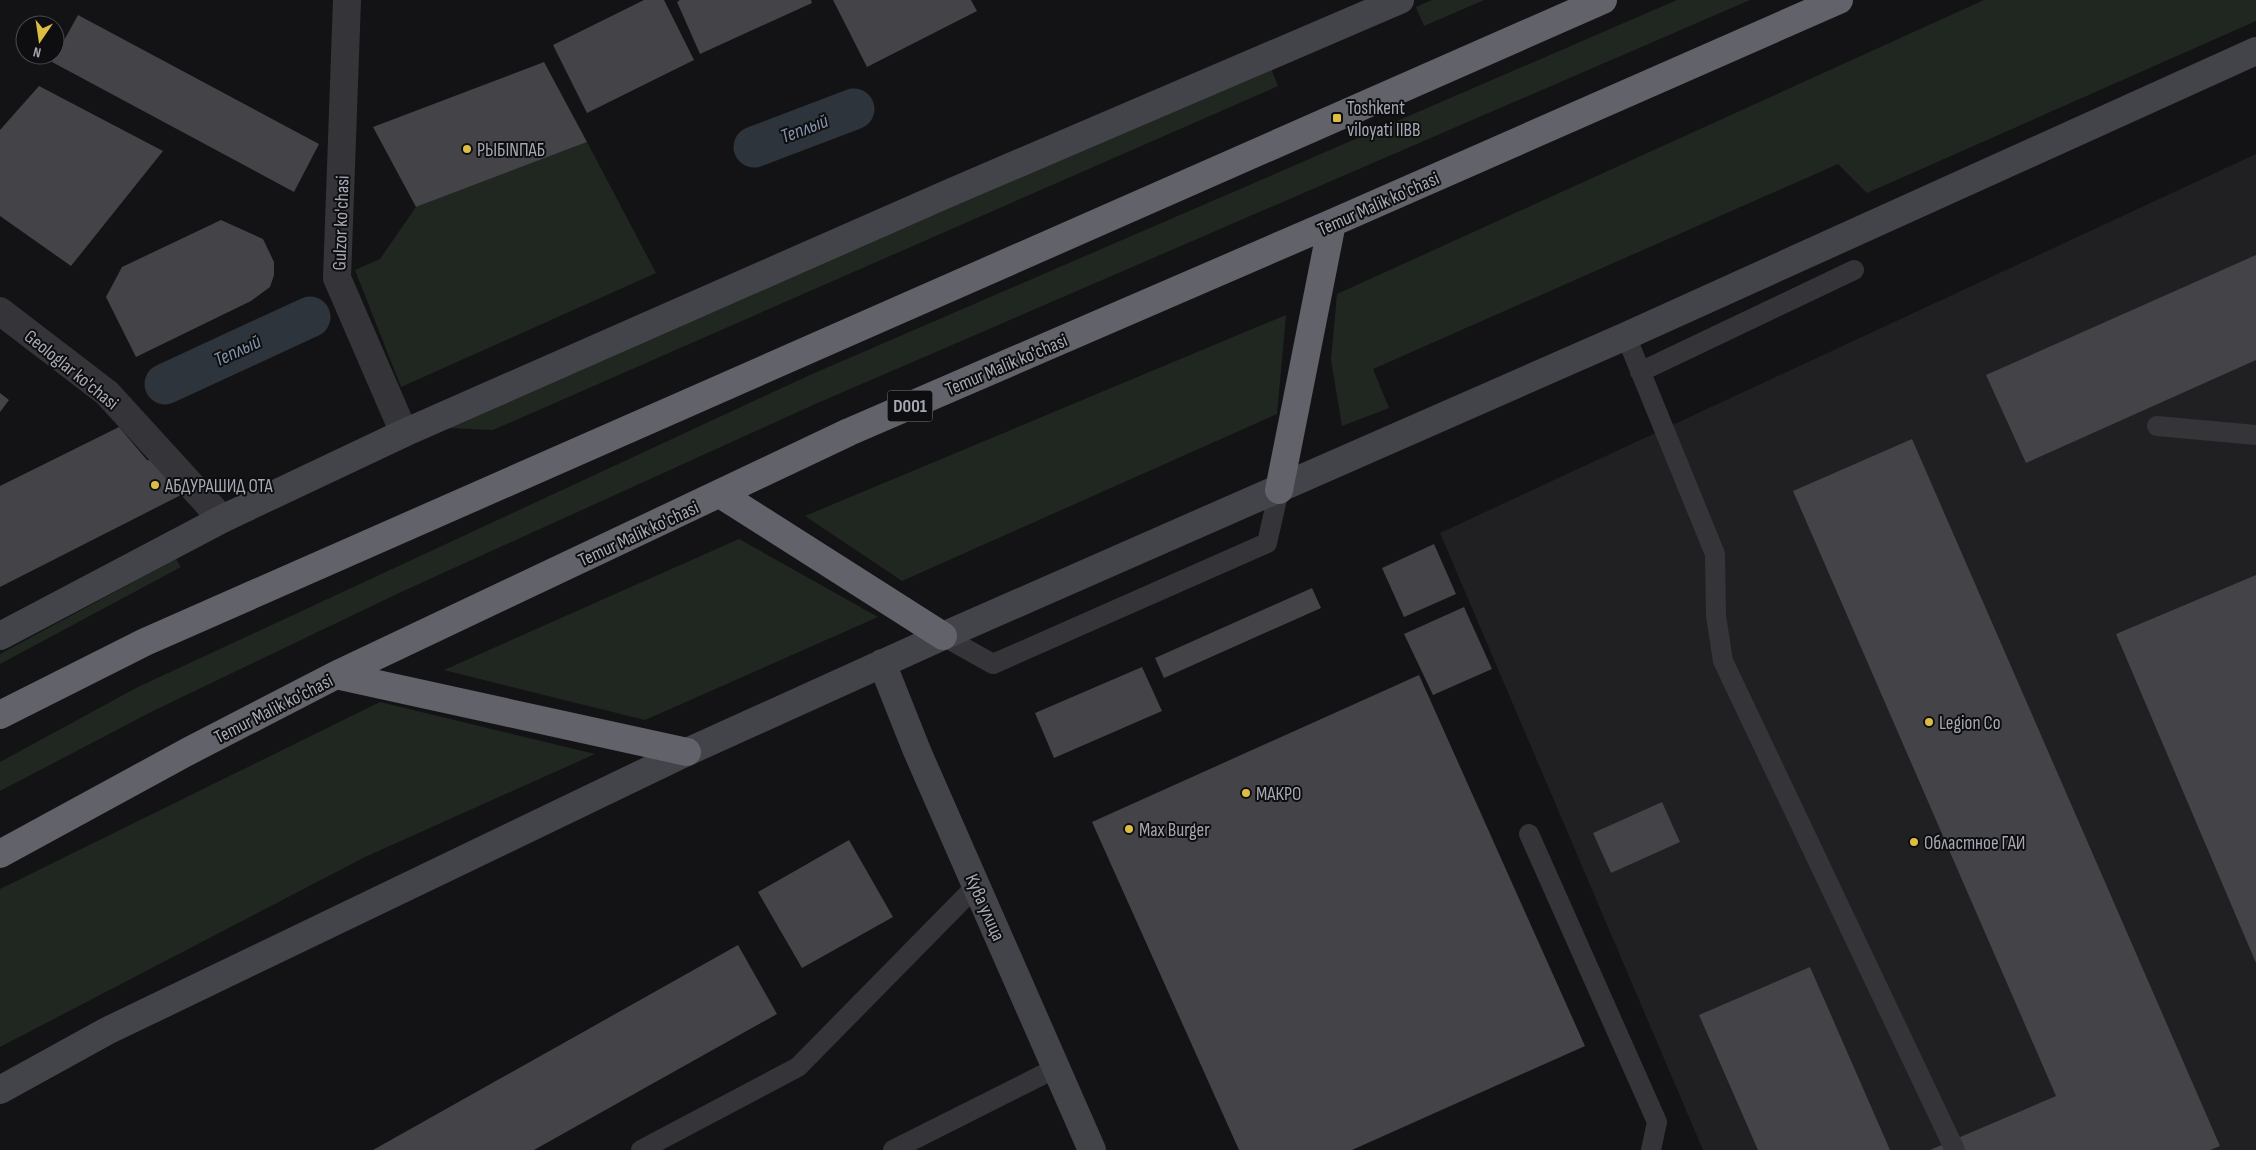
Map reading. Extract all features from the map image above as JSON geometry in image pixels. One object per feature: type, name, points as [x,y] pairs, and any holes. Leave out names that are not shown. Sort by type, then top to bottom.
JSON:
[{"type":"highway","points":[[0,715],[145,642],[1603,0]]},
{"type":"highway","name":"Temur Malik ko'chasi","points":[[0,854],[187,752],[336,675],[849,432],[1332,224],[1839,0]]},
{"type":"highway","points":[[1279,490],[1332,224]]},
{"type":"highway","points":[[720,494],[944,636]]},
{"type":"highway","points":[[336,675],[687,752]]},
{"type":"street","name":"Gulzor ko'chasi","points":[[347,0],[336,278],[404,433]]},
{"type":"street","points":[[0,636],[222,519],[404,433],[948,194],[1400,0]]},
{"type":"street","points":[[0,1090],[106,1031],[687,752],[882,663],[1626,336],[2256,51]]},
{"type":"street","name":"Geologlar ko'chasi","points":[[0,311],[107,393],[222,519]]},
{"type":"street","name":"Кува улица","points":[[882,663],[917,751],[1092,1150]]},
{"type":"lane","points":[[1640,372],[1854,270]]},
{"type":"lane","points":[[1626,336],[1715,554],[1716,616],[1723,661],[1955,1150]]},
{"type":"lane","points":[[2157,426],[2256,435]]},
{"type":"lane","points":[[944,636],[992,664],[1002,660],[1267,543],[1279,490]]},
{"type":"lane","points":[[1530,834],[1657,1122],[1651,1150]]},
{"type":"lane","points":[[641,1150],[798,1067],[976,886]]},
{"type":"lane","points":[[893,1150],[1056,1068]]},
{"type":"shaded area","points":[[1432,0],[1484,0],[1424,26],[1416,7]]},
{"type":"shaded area","points":[[1677,0],[1750,0],[813,405],[399,593],[153,711],[0,791],[0,762],[138,687],[810,375]]},
{"type":"shaded area","points":[[1984,0],[2256,0],[2256,21],[1867,193],[1838,164],[1373,369],[1389,408],[1342,426],[1331,360],[1337,294]]},
{"type":"shaded area","points":[[1270,66],[1278,86],[493,430],[444,428]]},
{"type":"shaded area","points":[[587,142],[656,273],[401,387],[355,270],[380,259],[416,207]]},
{"type":"shaded area","name":"Областное ГАИ","points":[[2256,154],[2256,1150],[1703,1150],[1440,533]]},
{"type":"shaded area","points":[[1286,315],[1277,414],[902,581],[805,516]]},
{"type":"shaded area","points":[[739,539],[878,617],[645,720],[444,670]]},
{"type":"shaded area","points":[[176,559],[181,567],[0,664],[0,654]]},
{"type":"shaded area","points":[[380,702],[595,754],[365,857],[0,1047],[0,889]]},
{"type":"building","points":[[644,0],[664,0],[694,60],[587,113],[553,45]]},
{"type":"building","points":[[680,0],[811,0],[812,3],[700,54],[677,2]]},
{"type":"building","points":[[833,0],[971,0],[977,11],[867,67]]},
{"type":"building","points":[[78,15],[319,144],[294,192],[58,65],[65,65],[65,38]]},
{"type":"building","points":[[544,62],[587,142],[416,207],[373,127]]},
{"type":"building","points":[[39,86],[163,151],[71,266],[0,216],[0,130]]},
{"type":"building","points":[[221,220],[263,239],[274,262],[274,275],[270,287],[251,301],[136,357],[106,297],[122,267]]},
{"type":"building","points":[[2256,255],[2256,360],[2026,463],[1986,375]]},
{"type":"building","points":[[0,393],[9,400],[0,412]]},
{"type":"building","points":[[119,427],[147,460],[157,461],[181,495],[0,587],[0,486]]},
{"type":"building","points":[[1912,439],[2220,1146],[2210,1150],[1930,1150],[2056,1096],[1793,491]]},
{"type":"building","points":[[1434,544],[1456,594],[1404,617],[1382,568]]},
{"type":"building","points":[[2256,575],[2256,963],[2116,634]]},
{"type":"building","points":[[1312,588],[1321,608],[1164,678],[1155,658]]},
{"type":"building","points":[[1464,607],[1492,669],[1433,695],[1404,634]]},
{"type":"building","points":[[1142,667],[1162,711],[1054,758],[1035,713]]},
{"type":"building","points":[[1419,675],[1585,1046],[1352,1150],[1239,1150],[1092,822]]},
{"type":"building","points":[[1662,802],[1680,842],[1611,873],[1593,833]]},
{"type":"building","points":[[849,840],[893,917],[802,968],[758,892]]},
{"type":"building","points":[[738,945],[777,1014],[534,1150],[373,1150]]},
{"type":"building","points":[[1810,967],[1890,1150],[1758,1150],[1699,1015]]},
{"type":"waterway","name":"Теплый","points":[[754,147],[854,109]]},
{"type":"waterway","name":"Теплый","points":[[165,384],[310,317]]},
{"type":"place","name":"Toshkent viloyati IIBB","points":[[1337,118]]},
{"type":"place","name":"РЫБINПАБ","points":[[467,149]]},
{"type":"place","name":"АБДУРАШИД ОТА","points":[[155,485]]},
{"type":"place","name":"Legion Co","points":[[1929,722]]},
{"type":"place","name":"МАКРО","points":[[1246,793]]},
{"type":"place","name":"Max Burger","points":[[1129,829]]},
{"type":"place","name":"Областное ГАИ","points":[[1914,842]]}]
